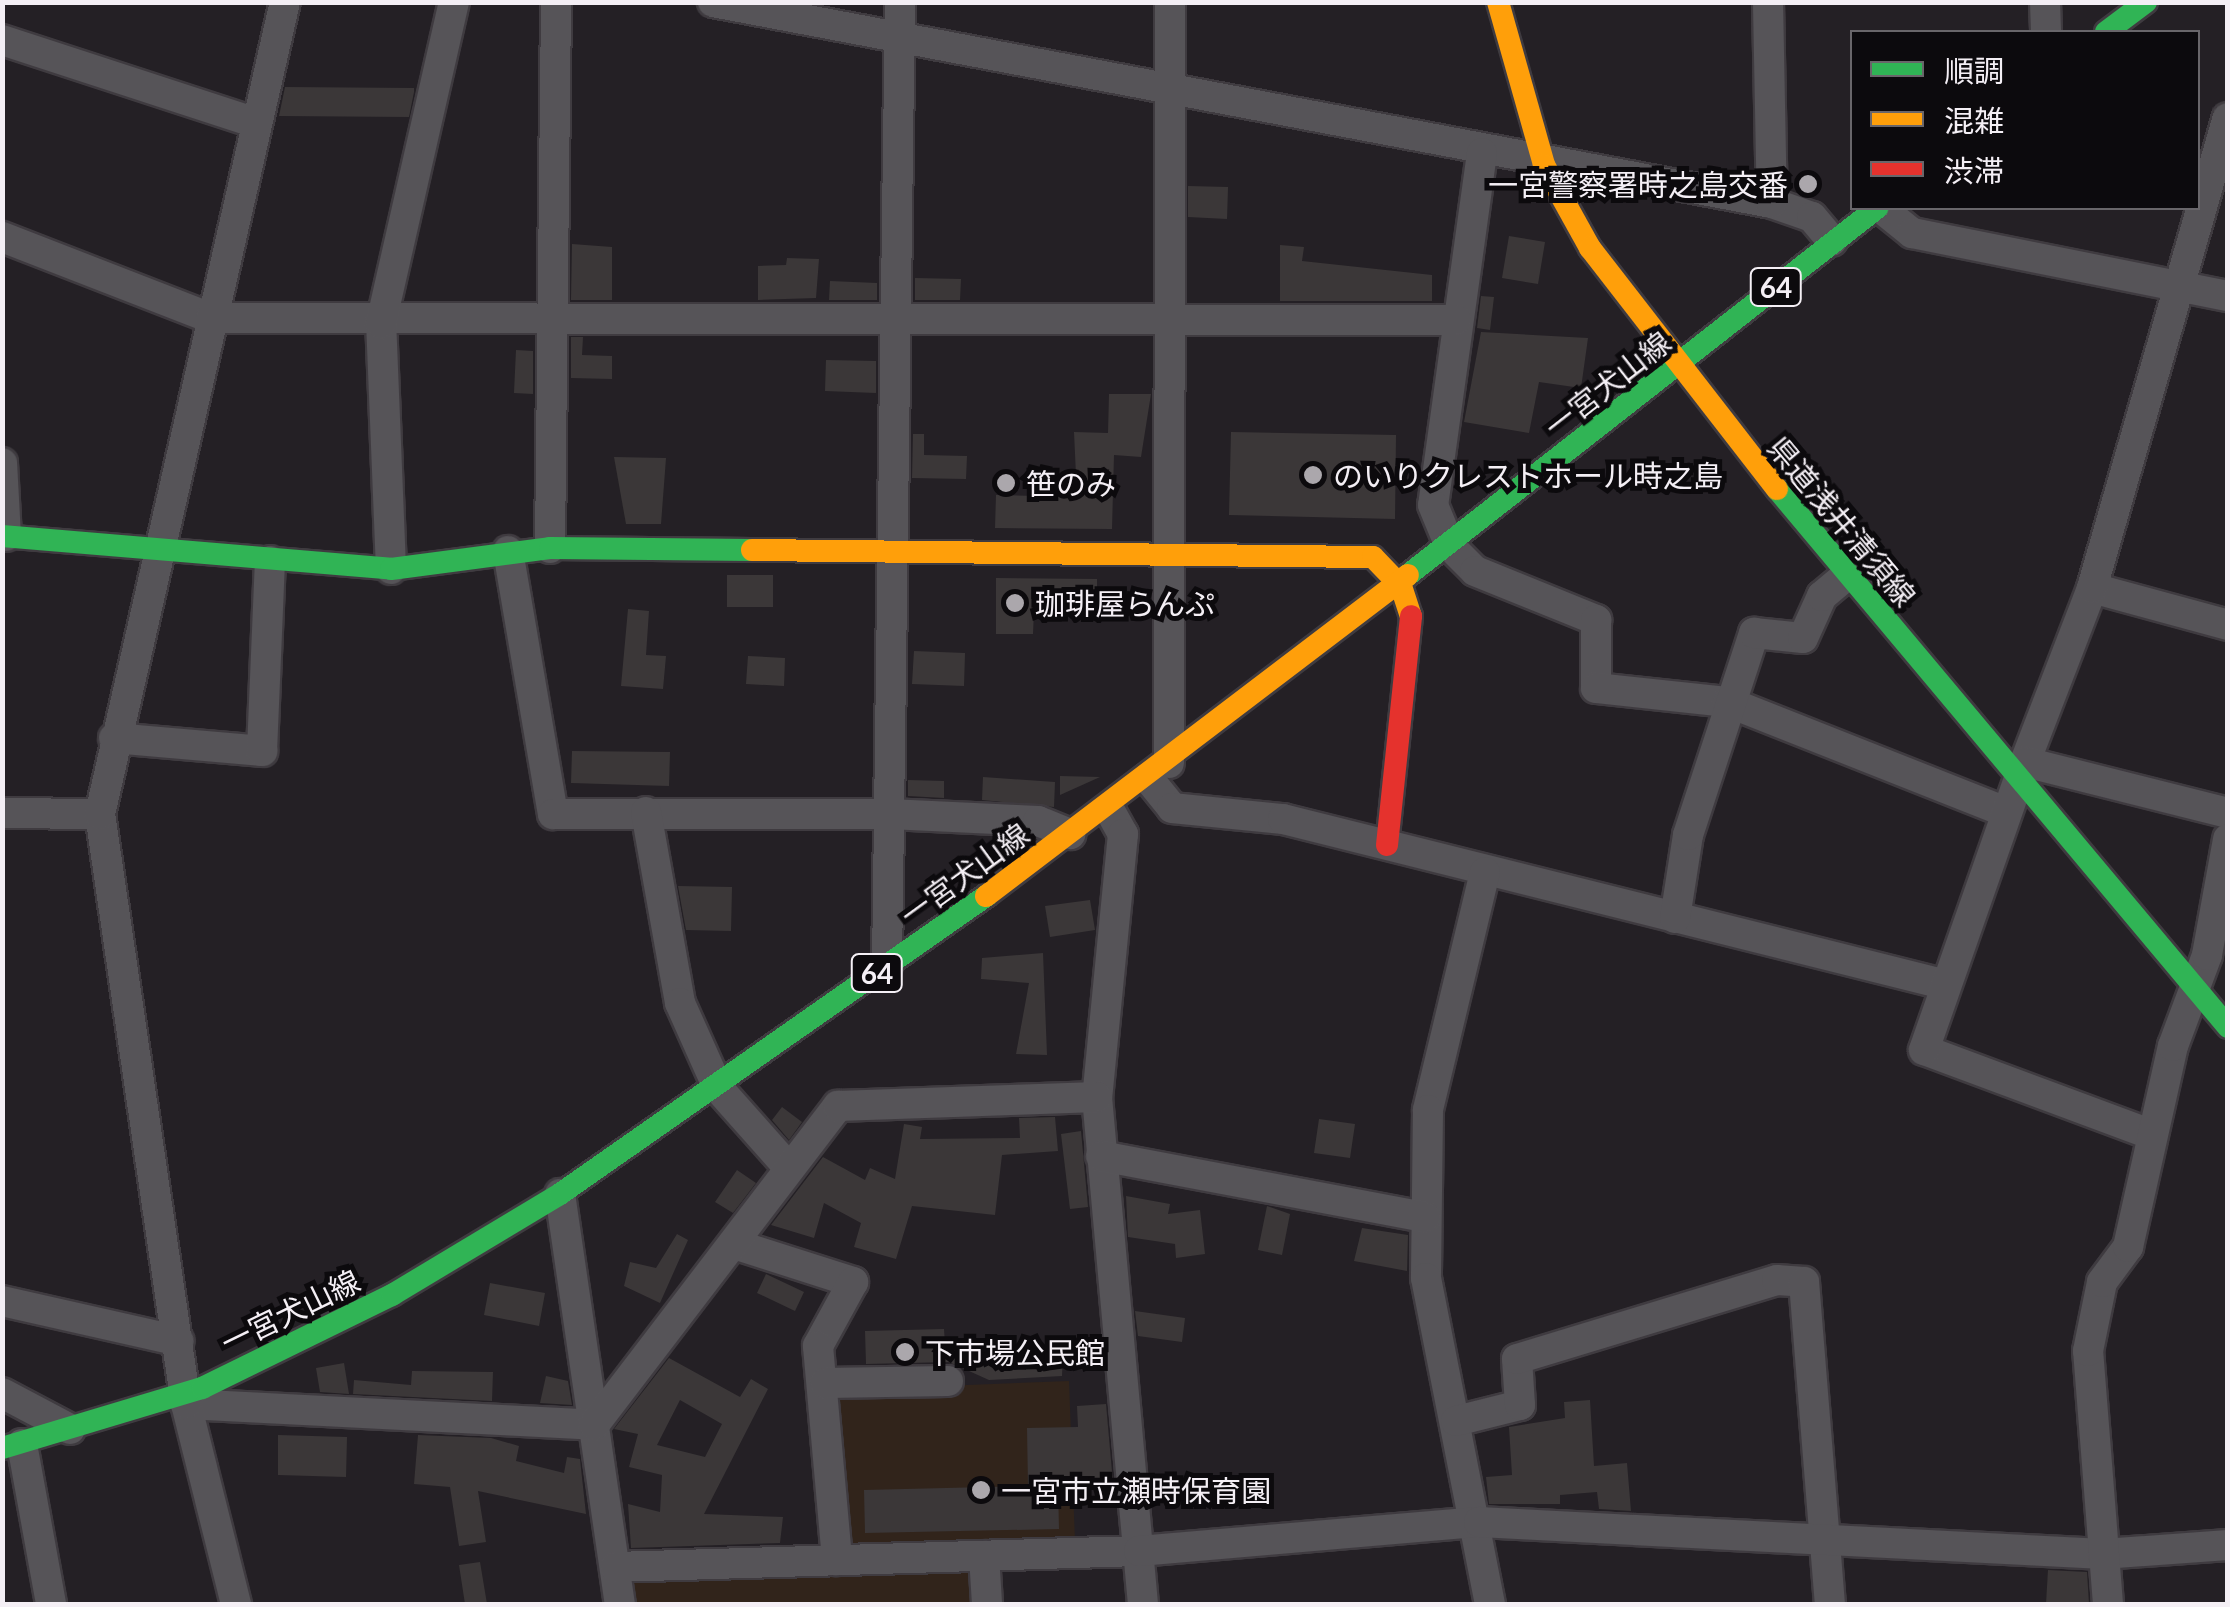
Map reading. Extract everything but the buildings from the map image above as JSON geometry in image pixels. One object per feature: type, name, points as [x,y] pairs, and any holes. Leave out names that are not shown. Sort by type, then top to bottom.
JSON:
[{"type":"main road","name":"県道浅井清須線","points":[[1498,2],[1544,165],[1590,248],[1676,368],[1846,575],[2020,768],[2217,1011]]},
{"type":"main road","points":[[2109,30],[2146,2]]},
{"type":"main road","name":"一宮犬山線","points":[[12,1446],[186,1399],[392,1295],[560,1194],[718,1088],[1108,809],[1401,586],[1832,241],[1876,210]]},
{"type":"main road","points":[[4,536],[270,562],[391,569],[550,548],[1373,557],[1401,586],[1416,630],[1387,845]]},
{"type":"street","points":[[236,1604],[186,1399],[100,814],[114,738],[285,2]]},
{"type":"street","points":[[391,569],[381,323],[454,2]]},
{"type":"street","points":[[550,548],[556,2]]},
{"type":"street","points":[[713,2],[900,35],[1544,165],[1772,202],[1812,217],[1832,241]]},
{"type":"street","points":[[887,966],[900,2]]},
{"type":"street","points":[[1170,2],[1168,553],[1158,771],[1172,808],[1283,819],[1943,984]]},
{"type":"street","points":[[1768,2],[1772,202]]},
{"type":"street","points":[[2045,2],[2046,30]]},
{"type":"street","points":[[2,40],[256,123]]},
{"type":"street","points":[[2150,1134],[1924,1050],[2003,811],[2092,588],[2228,118]]},
{"type":"street","points":[[1482,153],[1456,320],[1434,505],[1450,546],[1475,571],[1596,620],[1596,688],[1728,702],[2003,811]]},
{"type":"street","points":[[1882,210],[1912,233],[2228,296]]},
{"type":"street","points":[[2,236],[211,318],[381,323],[1456,320]]},
{"type":"street","points":[[2,463],[4,536]]},
{"type":"street","points":[[508,551],[553,814],[889,814],[1038,821],[1071,834]]},
{"type":"street","points":[[114,738],[262,751],[270,562]]},
{"type":"street","points":[[1675,918],[1688,835],[1728,702],[1754,633],[1803,638],[1822,596],[1846,575]]},
{"type":"street","points":[[2092,588],[2228,624]]},
{"type":"street","points":[[2020,768],[2228,814]]},
{"type":"street","points":[[1108,809],[1123,834],[1097,1097],[1144,1604]]},
{"type":"street","points":[[2,812],[100,814]]},
{"type":"street","points":[[646,812],[680,1003],[718,1088],[789,1168]]},
{"type":"street","points":[[2108,1604],[2088,1351],[2102,1282],[2128,1247],[2150,1134],[2217,1011],[2228,840]]},
{"type":"street","points":[[1484,872],[1434,1064],[1426,1278],[1479,1522],[1490,1604]]},
{"type":"street","points":[[594,1425],[737,1244],[838,1106],[1097,1097]]},
{"type":"street","points":[[1101,1156],[1426,1218]]},
{"type":"street","points":[[560,1194],[620,1604]]},
{"type":"street","points":[[737,1244],[853,1282],[818,1346],[825,1383],[837,1560]]},
{"type":"street","points":[[1456,1421],[1520,1405],[1517,1358],[1776,1280],[1804,1282],[1830,1604]]},
{"type":"street","points":[[2,1300],[179,1341]]},
{"type":"street","points":[[825,1383],[948,1381]]},
{"type":"street","points":[[2,1393],[70,1429]]},
{"type":"street","points":[[186,1399],[594,1425]]},
{"type":"street","points":[[12,1446],[51,1604]]},
{"type":"street","points":[[616,1568],[1139,1551],[1479,1522],[2103,1554],[2228,1545]]},
{"type":"street","points":[[984,1556],[987,1604]]},
{"type":"shaded area","points":[[1069,1381],[1075,1542],[849,1550],[831,1398],[841,1390]]},
{"type":"shaded area","points":[[984,1556],[987,1604],[633,1604],[630,1584],[639,1576]]},
{"type":"traffic: fast","points":[[2109,30],[2146,2]]},
{"type":"traffic: fast","points":[[1408,575],[1874,210]]},
{"type":"traffic: fast","points":[[1777,489],[2228,1027]]},
{"type":"traffic: fast","points":[[2,536],[391,569],[550,548],[752,550]]},
{"type":"traffic: fast","points":[[2,1448],[202,1388],[392,1295],[560,1194],[986,896]]},
{"type":"traffic: slow","points":[[1498,2],[1544,165],[1590,248],[1777,489]]},
{"type":"traffic: slow","points":[[752,550],[1373,557],[1401,586],[1411,616]]},
{"type":"traffic: slow","points":[[986,896],[1408,575]]},
{"type":"traffic: jam","points":[[1387,845],[1411,616]]},
{"type":"place","name":"一宮警察署時之島交番","points":[[1808,184]]},
{"type":"place","name":"のいりクレストホール時之島","points":[[1313,475]]},
{"type":"place","name":"笹のみ","points":[[1006,483]]},
{"type":"place","name":"珈琲屋らんぷ","points":[[1015,603]]},
{"type":"place","name":"下市場公民館","points":[[905,1352]]},
{"type":"place","name":"一宮市立瀬時保育園","points":[[981,1490]]}]
